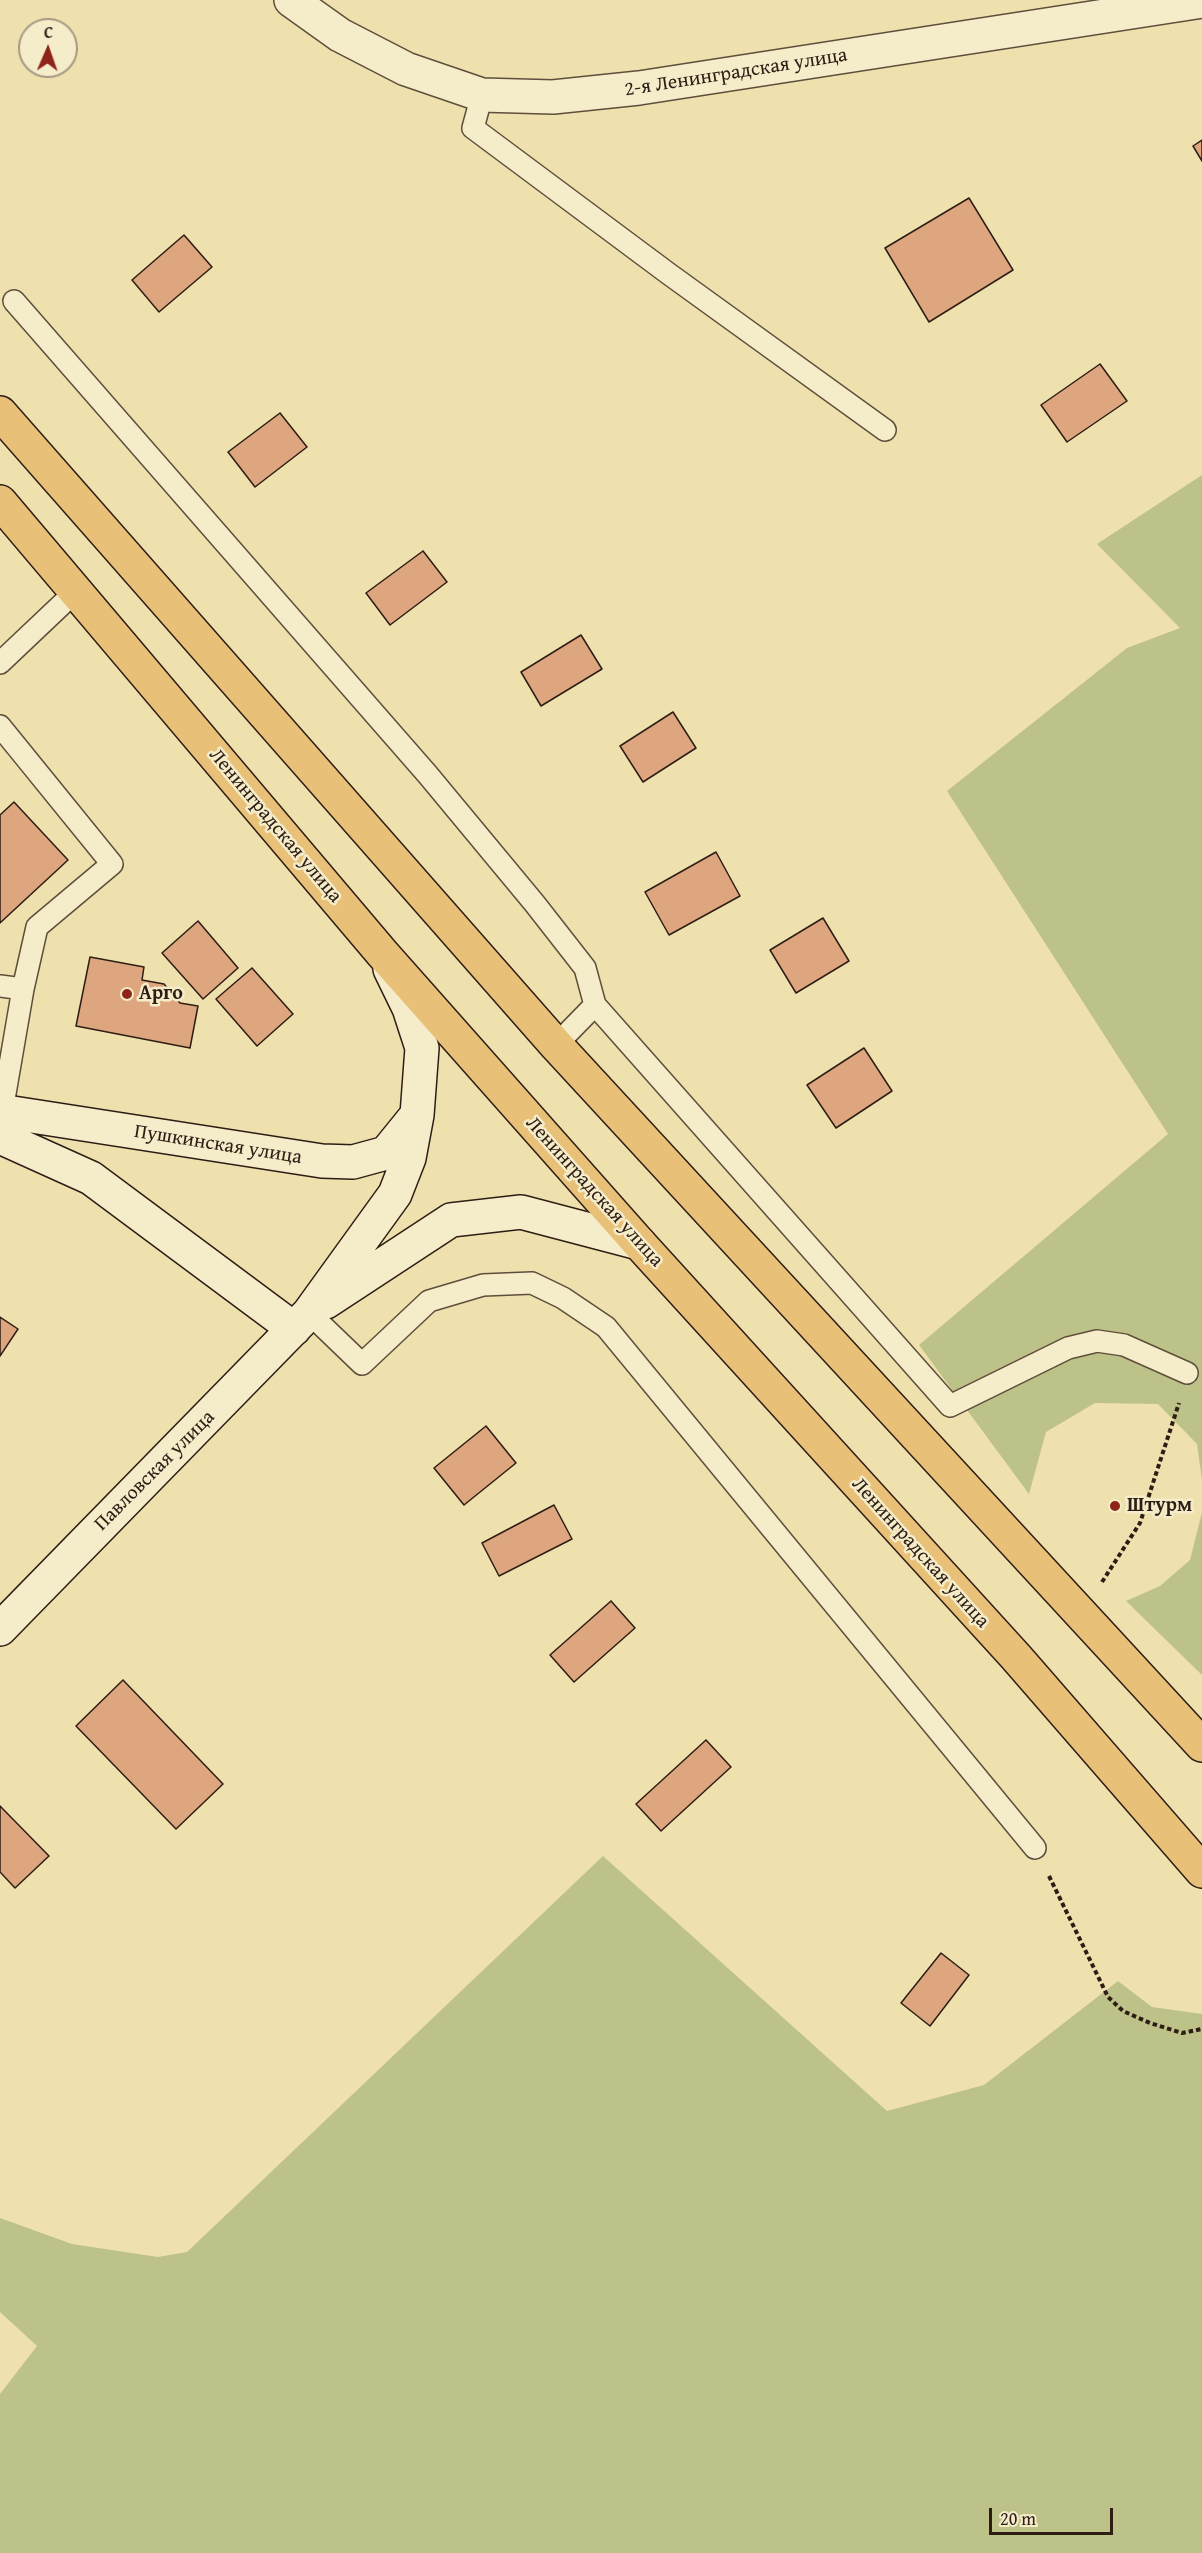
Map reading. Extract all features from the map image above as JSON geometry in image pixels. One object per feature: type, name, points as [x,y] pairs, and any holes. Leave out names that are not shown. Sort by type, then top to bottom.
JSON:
[{"type":"highway","points":[[0,413],[556,1045],[1202,1745]]},
{"type":"highway","name":"Ленинградская улица","points":[[0,502],[382,953],[639,1243],[1016,1658],[1202,1871]]},
{"type":"main road","name":"2-я Ленинградская улица","points":[[291,0],[340,35],[406,69],[482,95],[553,97],[639,88],[1202,1]]},
{"type":"main road","points":[[302,1321],[395,1194],[409,1158],[417,1115],[422,1048],[409,1008],[382,953]]},
{"type":"main road","name":"Пушкинская улица","points":[[1,1120],[322,1161],[353,1162],[386,1153],[417,1115]]},
{"type":"main road","points":[[1,1120],[302,1321]]},
{"type":"main road","points":[[302,1321],[451,1220],[521,1212],[639,1243]]},
{"type":"main road","name":"Павловская улица","points":[[0,1629],[302,1321]]},
{"type":"lane","points":[[482,95],[473,128],[669,274],[885,430]]},
{"type":"lane","points":[[14,301],[428,775],[585,968],[595,1005],[950,1406],[1068,1348],[1097,1341],[1124,1345],[1187,1373]]},
{"type":"lane","points":[[0,663],[76,591]]},
{"type":"lane","points":[[1,729],[112,864],[37,927],[23,989],[1,1120]]},
{"type":"lane","points":[[0,986],[23,989]]},
{"type":"lane","points":[[556,1045],[595,1005]]},
{"type":"lane","points":[[302,1321],[362,1364],[429,1302],[483,1285],[532,1283],[564,1298],[606,1327],[1035,1848]]},
{"type":"path","points":[[1101,1583],[1140,1523],[1187,1373]]},
{"type":"path","points":[[1035,1848],[1107,1998],[1123,2010],[1150,2023],[1182,2033],[1202,2029]]},
{"type":"green space","points":[[1202,475],[1202,1480],[1197,1444],[1158,1404],[1095,1403],[1046,1432],[1029,1494],[919,1345],[1168,1134],[947,791],[1127,648],[1180,628],[1097,544]]},
{"type":"green space","points":[[1202,1512],[1202,1675],[1126,1601],[1160,1586],[1190,1560]]},
{"type":"green space","points":[[603,1856],[887,2111],[984,2085],[1118,1981],[1152,2007],[1202,2014],[1202,2553],[0,2553],[0,2394],[37,2346],[0,2312],[0,2218],[72,2244],[158,2257],[187,2252]]},
{"type":"building","points":[[1202,140],[1202,161],[1193,146]]},
{"type":"building","points":[[969,198],[1013,270],[929,322],[885,248]]},
{"type":"building","points":[[184,235],[212,267],[159,312],[132,280]]},
{"type":"building","points":[[1100,364],[1127,401],[1067,442],[1041,405]]},
{"type":"building","points":[[280,413],[307,447],[255,487],[228,452]]},
{"type":"building","points":[[423,551],[447,582],[390,625],[366,593]]},
{"type":"building","points":[[581,635],[602,669],[541,706],[521,672]]},
{"type":"building","points":[[673,712],[696,748],[643,782],[620,746]]},
{"type":"building","points":[[14,802],[68,860],[0,923],[0,815]]},
{"type":"building","points":[[716,852],[740,896],[669,935],[645,892]]},
{"type":"building","points":[[823,918],[849,961],[796,993],[770,950]]},
{"type":"building","points":[[198,921],[238,968],[203,999],[162,953]]},
{"type":"building","name":"Арго","points":[[90,957],[144,967],[142,980],[164,984],[180,1003],[198,1006],[190,1048],[76,1026]]},
{"type":"building","points":[[252,968],[293,1014],[257,1046],[216,999]]},
{"type":"building","points":[[864,1048],[892,1091],[836,1128],[807,1085]]},
{"type":"building","points":[[0,1317],[18,1329],[0,1356]]},
{"type":"building","points":[[486,1426],[516,1463],[464,1505],[434,1468]]},
{"type":"building","points":[[554,1505],[572,1539],[499,1576],[482,1543]]},
{"type":"building","points":[[611,1601],[635,1628],[574,1682],[550,1655]]},
{"type":"building","points":[[123,1680],[223,1784],[176,1829],[76,1726]]},
{"type":"building","points":[[706,1740],[731,1767],[661,1831],[636,1804]]},
{"type":"building","points":[[0,1806],[49,1856],[15,1888],[0,1872]]},
{"type":"building","points":[[941,1953],[969,1975],[930,2026],[901,2003]]},
{"type":"place","name":"Арго","points":[[127,994]]},
{"type":"place","name":"Штурм","points":[[1115,1506]]}]
